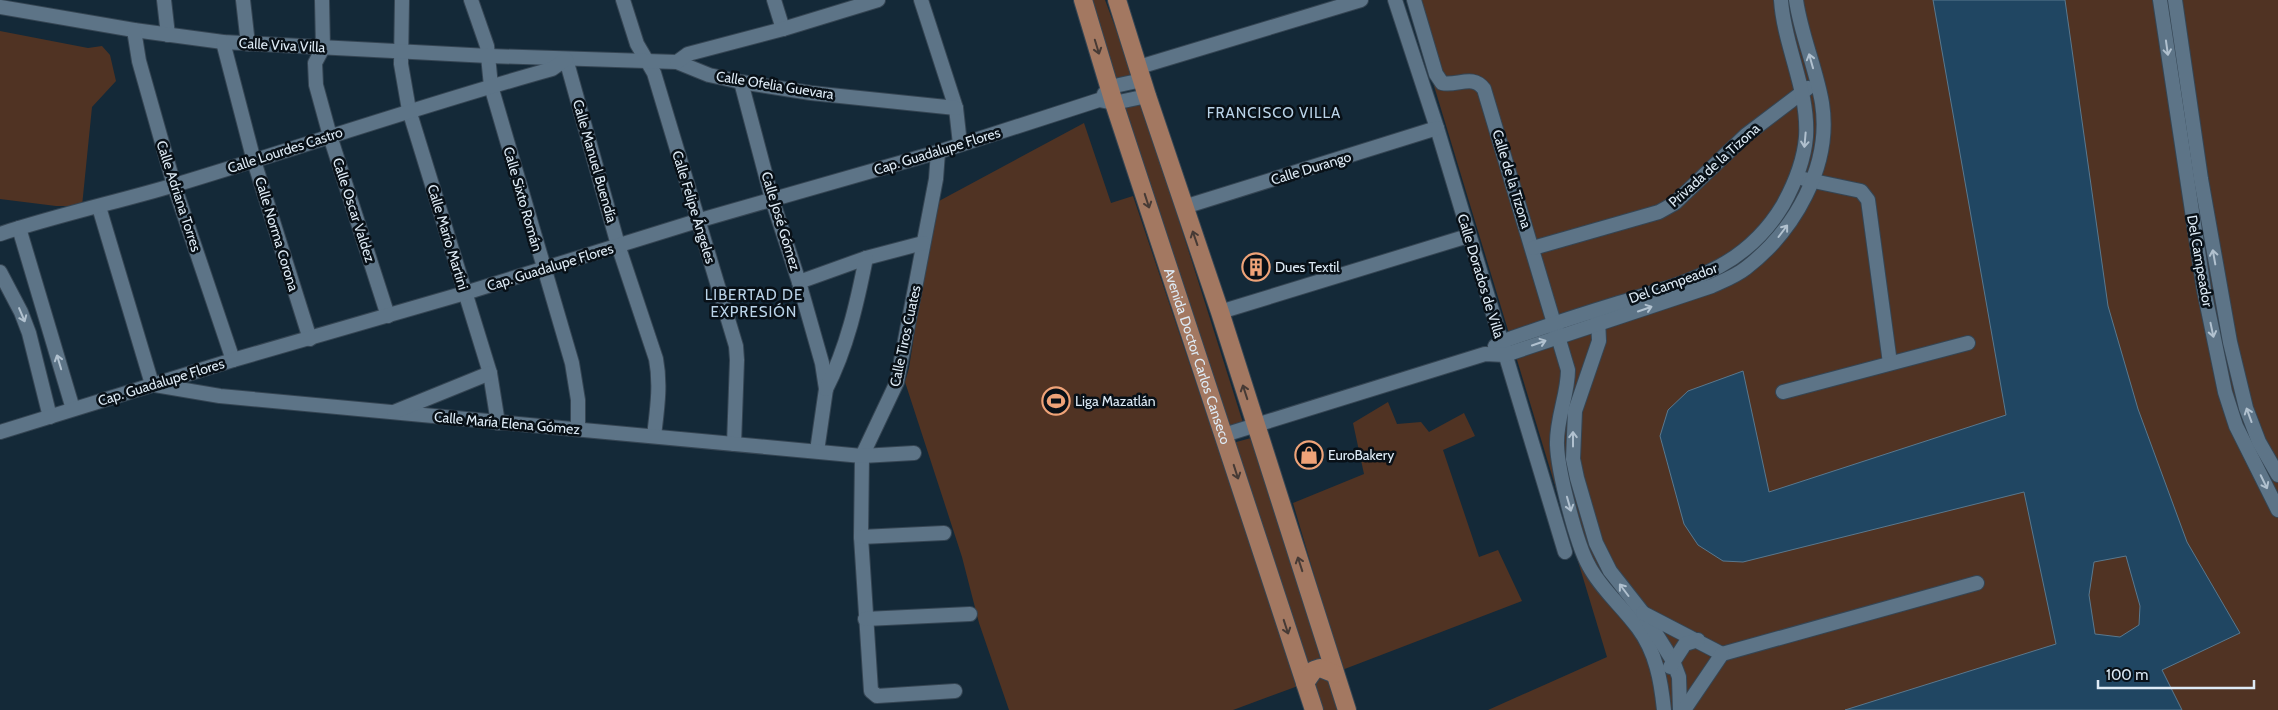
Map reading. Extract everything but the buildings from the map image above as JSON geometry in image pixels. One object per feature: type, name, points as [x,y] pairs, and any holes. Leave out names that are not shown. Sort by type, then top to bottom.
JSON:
[{"type":"main road","name":"Avenida Doctor Carlos Canseco","points":[[1083,0],[1108,97],[1224,435],[1314,710]]},
{"type":"main road","points":[[1117,0],[1220,312],[1347,710]]},
{"type":"main road","points":[[1305,684],[1314,670],[1320,668],[1336,674]]},
{"type":"street","points":[[164,0],[168,35]]},
{"type":"street","points":[[243,0],[248,44]]},
{"type":"street","points":[[322,0],[324,48]]},
{"type":"street","name":"Calle Mario Martini","points":[[402,0],[402,51],[400,64],[409,110],[490,373],[498,423]]},
{"type":"street","name":"Calle Sixto Román","points":[[472,0],[487,46],[491,86],[572,363],[578,400],[578,428]]},
{"type":"street","name":"Calle Felipe Ángeles","points":[[623,0],[637,44],[654,73],[736,346],[734,444]]},
{"type":"street","points":[[774,0],[783,29]]},
{"type":"street","points":[[677,62],[688,54],[783,29],[878,0]]},
{"type":"street","points":[[921,0],[956,108],[960,144]]},
{"type":"street","points":[[1143,81],[1362,0]]},
{"type":"street","name":"Calle Dorados de Villa","points":[[1394,0],[1437,128],[1468,236],[1565,552]]},
{"type":"street","name":"Calle de la Tizona","points":[[1414,0],[1436,74],[1442,83],[1472,81],[1480,84],[1484,89],[1557,330]]},
{"type":"street","name":"Del Campeador","points":[[1557,330],[1596,310],[1697,277],[1737,257],[1748,249],[1770,224],[1790,194],[1806,138],[1801,92],[1781,0]]},
{"type":"street","name":"Del Campeador","points":[[1557,330],[1599,325],[1712,286],[1744,269],[1770,247],[1792,219],[1812,182],[1821,150],[1823,130],[1822,105],[1798,18],[1796,0]]},
{"type":"street","name":"Del Campeador","points":[[2160,0],[2204,290],[2225,392],[2236,426],[2278,510]]},
{"type":"street","name":"Del Campeador","points":[[2175,0],[2201,179],[2230,342],[2246,408],[2259,442],[2278,475]]},
{"type":"street","name":"Calle Viva Villa","points":[[0,7],[134,30],[223,42],[566,59]]},
{"type":"street","points":[[2164,25],[2179,24]]},
{"type":"street","name":"Calle Adriana Torres","points":[[134,30],[139,61],[174,185],[233,360]]},
{"type":"street","name":"Calle Norma Corona","points":[[223,42],[254,160],[310,339]]},
{"type":"street","name":"Calle Oscar Valdez","points":[[324,48],[315,62],[316,85],[330,136],[388,316]]},
{"type":"street","name":"Calle Ofelia Guevara","points":[[566,59],[677,62],[709,75],[741,82],[811,93],[956,108]]},
{"type":"street","name":"Calle Lourdes Castro","points":[[0,234],[174,185],[409,110],[552,68],[566,59]]},
{"type":"street","name":"Calle Manuel Buendía","points":[[566,59],[618,245],[656,359],[659,375],[659,396],[654,436]]},
{"type":"street","name":"Cap. Guadalupe Flores","points":[[0,432],[233,360],[466,294],[543,268],[697,221],[938,152],[1108,97],[1143,81]]},
{"type":"street","name":"Calle José Gómez","points":[[741,82],[772,199],[800,282],[822,363],[826,389],[817,451]]},
{"type":"street","name":"Privada de la Tizona","points":[[1533,248],[1659,212],[1675,203],[1746,135],[1801,92],[1817,83]]},
{"type":"street","name":"Calle Durango","points":[[1184,207],[1437,128]]},
{"type":"street","name":"Calle Tiros Cuates","points":[[938,152],[936,179],[897,382],[862,456],[861,537],[865,619],[873,694],[877,696],[955,691]]},
{"type":"street","points":[[1796,176],[1812,182],[1861,191],[1868,200],[1890,364]]},
{"type":"street","points":[[2186,180],[2201,179]]},
{"type":"street","points":[[99,207],[152,384]]},
{"type":"street","points":[[19,228],[73,408]]},
{"type":"street","points":[[1220,312],[1468,236]]},
{"type":"street","points":[[800,282],[866,258],[923,243]]},
{"type":"street","name":"Calle José Gómez","points":[[826,389],[836,369],[856,307],[866,258]]},
{"type":"street","points":[[0,272],[21,312],[29,332],[50,417]]},
{"type":"street","points":[[1596,310],[1599,325],[1599,341],[1575,412],[1573,459],[1577,478],[1596,543],[1610,571],[1627,595],[1644,613],[1673,670],[1682,710]]},
{"type":"street","points":[[1224,435],[1557,330],[1568,370],[1568,381],[1560,414],[1557,445],[1564,484],[1583,554],[1599,583],[1638,627],[1653,656],[1662,686],[1664,710]]},
{"type":"street","points":[[1783,392],[1968,343]]},
{"type":"street","points":[[391,413],[490,373]]},
{"type":"street","points":[[1568,381],[1584,382]]},
{"type":"street","name":"Calle María Elena Gómez","points":[[152,384],[220,396],[862,456],[914,453]]},
{"type":"street","points":[[861,537],[944,533]]},
{"type":"street","points":[[1682,710],[1722,654],[1977,583]]},
{"type":"street","points":[[1644,613],[1722,654]]},
{"type":"street","points":[[865,619],[970,614]]},
{"type":"street","points":[[1662,686],[1673,670],[1685,644],[1698,640]]},
{"type":"street","points":[[1653,656],[1673,670],[1703,682]]},
{"type":"shaded area","points":[[1084,0],[1105,0],[1135,80],[1114,84]]},
{"type":"shaded area","points":[[1408,0],[2278,0],[2278,710],[1488,710],[1607,657]]},
{"type":"shaded area","points":[[0,31],[88,48],[102,46],[110,55],[116,81],[92,107],[82,206],[56,206],[0,199]]},
{"type":"shaded area","points":[[1119,104],[1142,104],[1244,426],[1234,429],[1228,425]]},
{"type":"shaded area","name":"Liga Mazatlán","points":[[1084,123],[1111,203],[1133,196],[1298,686],[1233,710],[1009,710],[979,623],[962,557],[905,382],[939,201]]},
{"type":"shaded area","points":[[1388,402],[1397,424],[1421,422],[1429,432],[1464,413],[1475,436],[1443,450],[1479,557],[1498,550],[1522,601],[1342,670],[1293,503],[1364,474],[1353,423]]},
{"type":"shaded area","points":[[1251,438],[1342,710],[1320,710],[1229,444]]},
{"type":"water","points":[[1933,0],[2065,0],[2108,306],[2138,409],[2187,542],[2240,633],[2162,670],[2182,710],[1845,710],[2056,644],[2024,492],[1743,562],[1723,561],[1698,545],[1684,524],[1660,436],[1668,410],[1688,391],[1743,371],[1769,492],[2006,415]],"holes":[[[2126,556],[2140,606],[2139,625],[2120,637],[2095,634],[2089,595],[2094,562]]]},
{"type":"place","name":"Dues Textil","points":[[1256,267]]},
{"type":"place","name":"Liga Mazatlán","points":[[1056,401]]},
{"type":"place","name":"EuroBakery","points":[[1309,455]]},
{"type":"district","name":"FRANCISCO VILLA","points":[[1274,113]]},
{"type":"district","name":"LIBERTAD DE EXPRESIÓN","points":[[754,304]]}]
